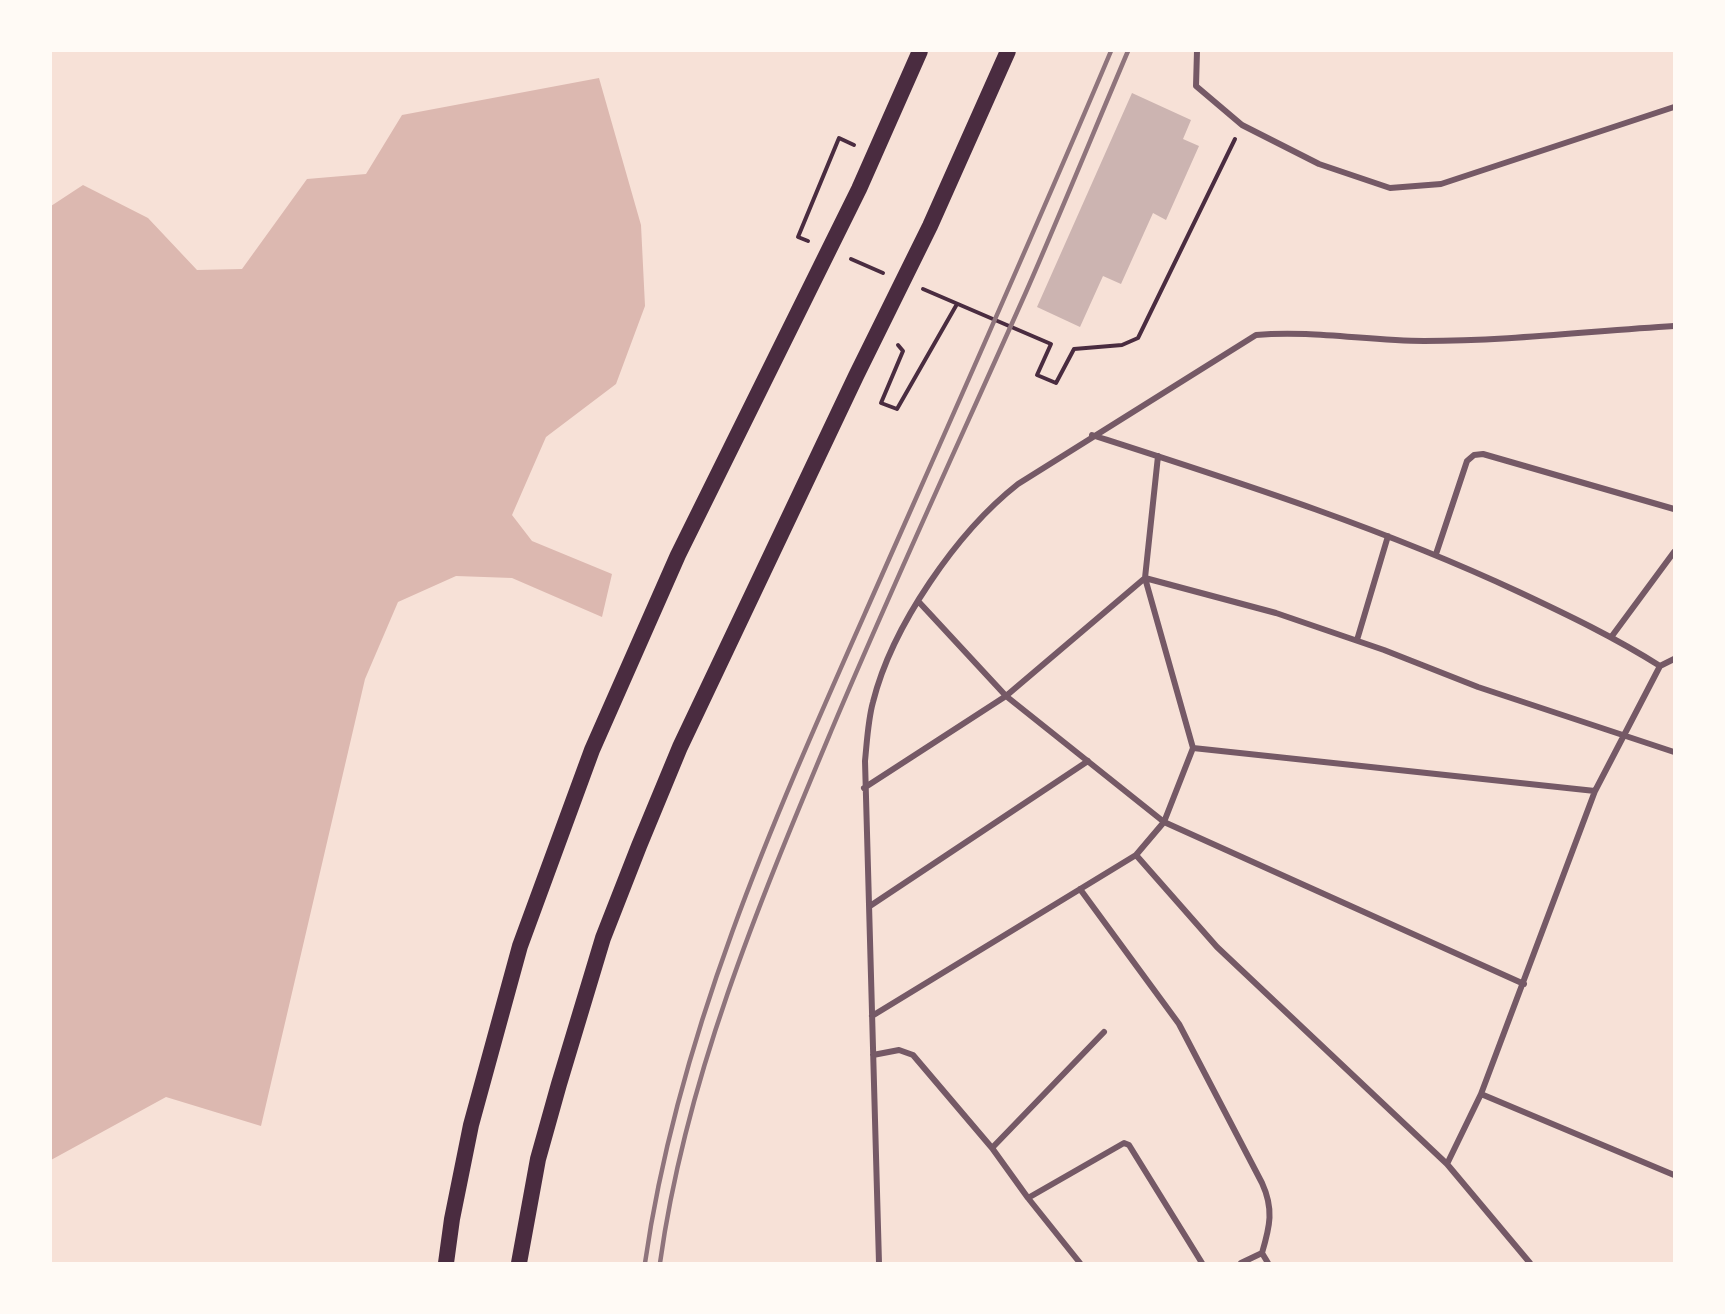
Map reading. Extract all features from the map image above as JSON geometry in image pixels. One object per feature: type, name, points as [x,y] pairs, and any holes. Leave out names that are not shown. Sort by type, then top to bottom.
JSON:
[{"type":"highway","points":[[446,1263],[452,1219],[471,1125],[520,946],[592,750],[678,555],[859,189],[920,51]]},
{"type":"highway","points":[[519,1263],[538,1159],[603,938],[680,747],[930,226],[1008,51]]},
{"type":"street","points":[[1197,51],[1196,86],[1242,125],[1320,164],[1390,188],[1442,184],[1674,107]]},
{"type":"street","points":[[879,1263],[865,760],[873,702],[890,656],[918,601],[964,535],[990,506],[1018,483],[1256,335],[1284,333],[1423,341],[1511,338],[1674,326]]},
{"type":"street","points":[[1092,435],[1312,507],[1436,554],[1612,636],[1660,666]]},
{"type":"street","points":[[1436,554],[1467,461],[1474,454],[1483,454],[1674,509]]},
{"type":"street","points":[[872,1016],[1137,855],[1164,822],[1193,748],[1145,578],[1158,456]]},
{"type":"street","points":[[1357,640],[1388,536]]},
{"type":"street","points":[[1612,636],[1674,552]]},
{"type":"street","points":[[1145,578],[1276,613],[1357,640],[1478,687],[1674,752]]},
{"type":"street","points":[[864,788],[1006,696],[1145,578]]},
{"type":"street","points":[[918,601],[1006,696],[1164,822],[1524,984]]},
{"type":"street","points":[[1447,1164],[1481,1094],[1595,791],[1660,666],[1674,659]]},
{"type":"street","points":[[1193,748],[1595,791]]},
{"type":"street","points":[[870,906],[1088,761]]},
{"type":"street","points":[[1137,855],[1217,947],[1447,1164],[1530,1263]]},
{"type":"street","points":[[1080,889],[1192,1045],[1268,1196],[1271,1209],[1262,1253],[1268,1263]]},
{"type":"street","points":[[992,1149],[1104,1032]]},
{"type":"street","points":[[873,1055],[899,1050],[913,1055],[992,1149],[1080,1263]]},
{"type":"street","points":[[1481,1094],[1674,1175]]},
{"type":"street","points":[[1028,1198],[1124,1143],[1129,1145],[1202,1263]]},
{"type":"street","points":[[1241,1263],[1262,1253]]},
{"type":"path","points":[[1051,344],[1037,375],[1056,384],[1074,349],[1122,345],[1138,338],[1242,125]]},
{"type":"path","points":[[798,237],[839,138]]},
{"type":"path","points":[[879,329],[903,351],[881,403],[897,409],[957,304]]},
{"type":"shaded area","points":[[599,78],[641,225],[645,306],[616,384],[546,437],[512,515],[532,541],[612,574],[602,617],[512,578],[456,576],[398,602],[365,679],[261,1126],[166,1097],[51,1160],[51,206],[83,185],[148,218],[197,270],[242,269],[307,179],[366,174],[402,115]]},
{"type":"building","points":[[1132,93],[1191,120],[1183,139],[1199,146],[1166,220],[1153,213],[1121,284],[1103,276],[1080,327],[1037,307]]},
{"type":"railway","points":[[645,1263],[660,1177],[681,1092],[706,1008],[766,843],[1111,51]]},
{"type":"railway","points":[[660,1263],[672,1193],[707,1057],[729,990],[778,859],[855,674],[1026,292],[1128,51]]}]
